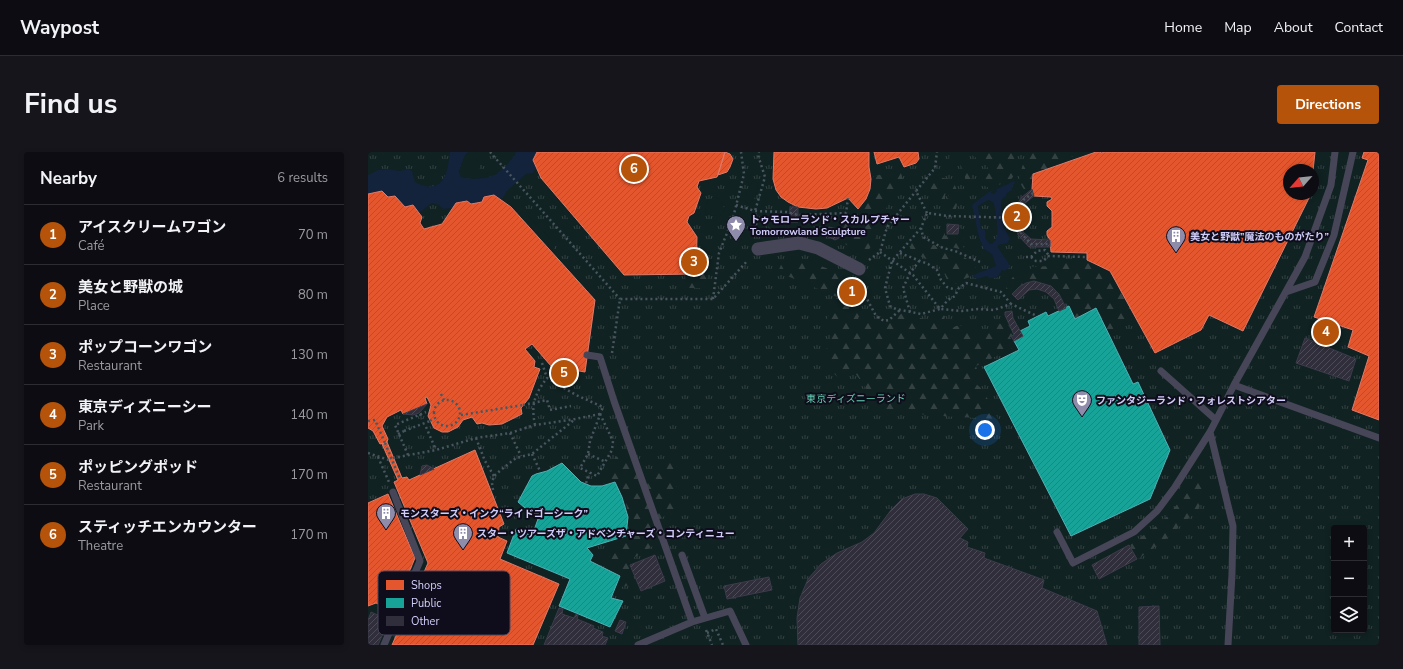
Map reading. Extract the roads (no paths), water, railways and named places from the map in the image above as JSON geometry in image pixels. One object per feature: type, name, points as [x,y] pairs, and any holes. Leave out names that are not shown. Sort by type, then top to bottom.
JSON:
[{"type":"street","points":[[758,248],[798,243],[818,248],[859,269]]},
{"type":"lane","points":[[1057,532],[1073,563],[1134,532],[1157,511],[1175,487],[1210,432],[1234,385],[1305,257],[1331,185],[1335,152]]},
{"type":"lane","points":[[1286,292],[1315,282],[1334,236],[1353,152]]},
{"type":"lane","points":[[587,355],[600,357],[607,381],[692,622]]},
{"type":"lane","points":[[1161,371],[1216,420]]},
{"type":"lane","points":[[1234,385],[1379,438]]},
{"type":"lane","points":[[1210,432],[1233,526],[1228,645]]},
{"type":"lane","points":[[393,492],[420,561],[416,571]]},
{"type":"lane","points":[[682,555],[704,618]]},
{"type":"lane","points":[[638,645],[692,622],[730,611],[746,645]]},
{"type":"lane","points":[[384,645],[388,635]]},
{"type":"water","points":[[450,152],[469,152],[465,155],[459,171],[461,177],[465,178],[472,179],[495,175],[506,166],[516,152],[537,152],[533,160],[536,167],[533,173],[526,174],[507,191],[503,198],[499,199],[494,195],[484,197],[482,202],[471,204],[466,201],[456,203],[453,208],[443,209],[439,205],[432,203],[419,213],[413,205],[405,207],[395,196],[388,197],[368,194],[368,175],[378,170],[388,169],[400,171],[408,169],[412,171],[415,182],[427,186],[437,185],[444,178]]},
{"type":"water","points":[[1014,181],[1015,183],[1012,190],[1002,199],[1001,205],[1003,225],[1010,239],[1007,243],[998,245],[999,250],[1010,267],[1005,271],[1002,270],[997,278],[989,278],[987,276],[977,279],[972,276],[996,266],[992,254],[984,249],[979,238],[972,205],[993,190],[991,193],[994,194],[997,191],[995,190]],"holes":[[[988,200],[993,202],[996,215],[997,236],[992,244],[990,244],[985,238],[985,230],[981,229],[978,206]]]},
{"type":"place","name":"スティッチエンカウンター","points":[[634,169]]},
{"type":"place","name":"美女と野獣の城","points":[[1017,217]]},
{"type":"place","name":"トゥモローランド・スカルプチャー Tomorrowland Sculpture","points":[[736,242]]},
{"type":"place","name":"美女と野獣”魔法のものがたり”","points":[[1176,253]]},
{"type":"place","name":"ポップコーンワゴン","points":[[694,262]]},
{"type":"place","name":"アイスクリームワゴン","points":[[852,292]]},
{"type":"place","name":"東京ディズニーシー","points":[[1326,332]]},
{"type":"place","name":"ポッピングポッド","points":[[564,373]]},
{"type":"place","name":"ファンタジーランド・フォレストシアター","points":[[1082,417]]},
{"type":"place","name":"モンスターズ・インク“ライドゴーシーク”","points":[[386,530]]},
{"type":"place","name":"スター・ツアーズザ・アドベンチャーズ・コンティニュー","points":[[463,550]]},
{"type":"park label","name":"東京ディズニーランド","points":[[856,398]]}]
